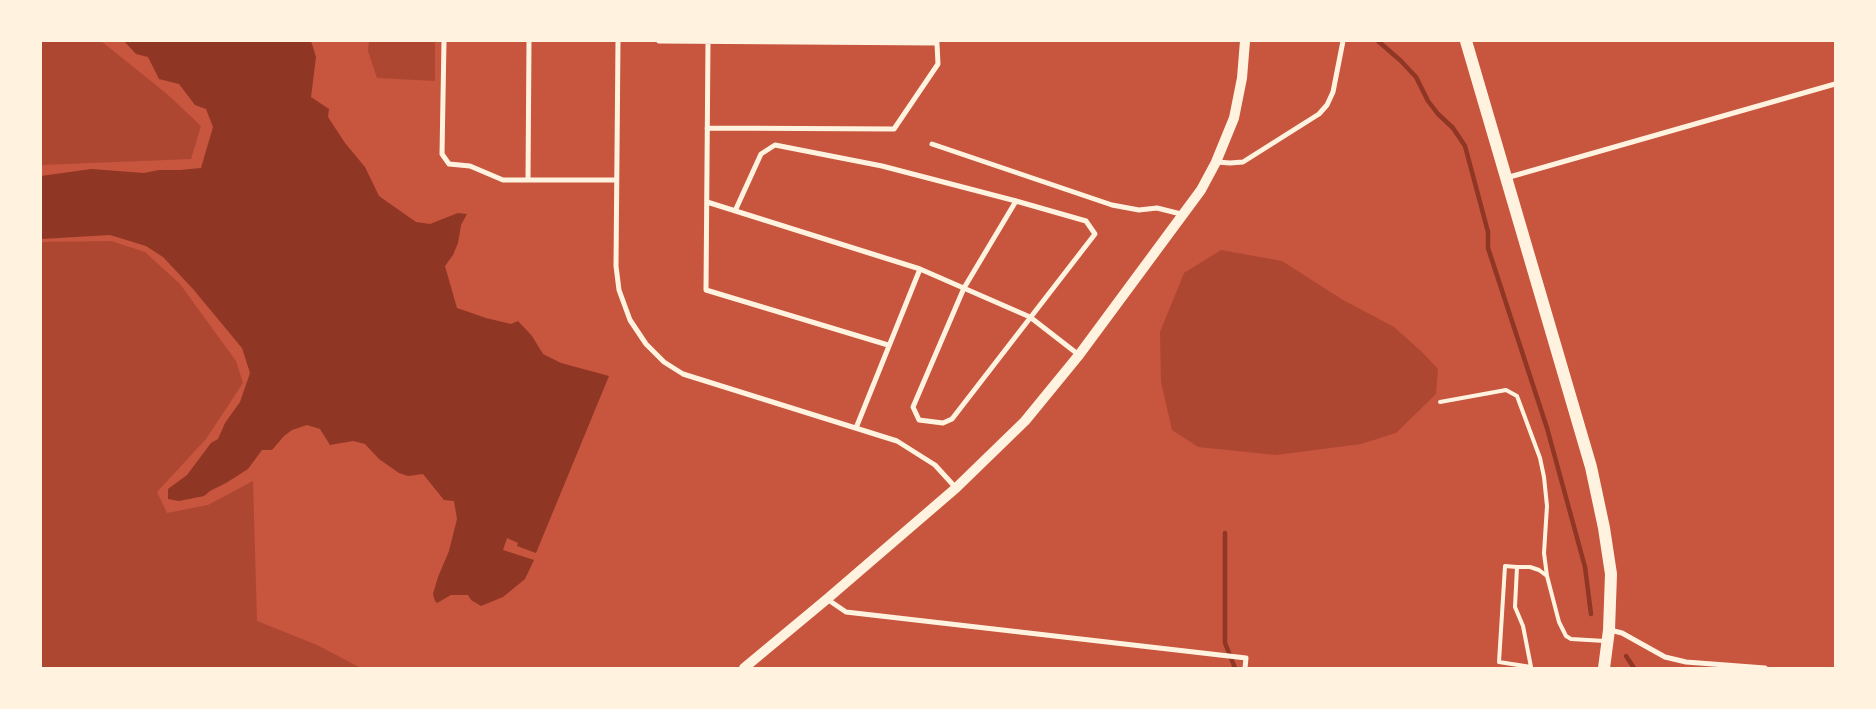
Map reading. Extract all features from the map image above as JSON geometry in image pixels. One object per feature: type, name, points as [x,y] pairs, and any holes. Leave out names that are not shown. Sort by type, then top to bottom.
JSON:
[{"type":"main road","points":[[744,668],[956,488],[1025,421],[1079,355],[1181,214],[1201,190],[1216,162],[1234,118],[1242,78],[1244,41]]},
{"type":"main road","points":[[1466,41],[1591,467],[1604,528],[1611,574],[1608,636],[1604,668]]},
{"type":"street","points":[[444,41],[442,154],[449,164],[470,166],[502,180],[616,180]]},
{"type":"street","points":[[528,180],[529,41]]},
{"type":"street","points":[[618,41],[616,266],[619,290],[630,320],[652,350],[664,362],[683,374],[897,441],[935,466],[956,488]]},
{"type":"street","points":[[659,41],[937,42],[938,64],[894,129],[707,128]]},
{"type":"street","points":[[1216,162],[1243,162],[1320,114],[1333,92],[1344,41]]},
{"type":"street","points":[[708,42],[706,290],[888,345]]},
{"type":"street","points":[[1506,178],[1835,84]]},
{"type":"street","points":[[932,144],[1112,205],[1139,210],[1157,208],[1181,214]]},
{"type":"street","points":[[736,211],[761,154],[775,145],[882,166],[1016,201],[1086,222],[1095,234],[952,419],[943,423],[919,420],[913,407],[964,288],[1016,201]]},
{"type":"street","points":[[707,202],[920,269],[1030,317],[1079,355]]},
{"type":"street","points":[[856,428],[920,269]]},
{"type":"street","points":[[827,599],[846,612],[1246,658],[1244,668]]},
{"type":"street","points":[[1608,636],[1622,633],[1665,657],[1686,662],[1765,668]]},
{"type":"lane","points":[[1440,402],[1506,390],[1516,396],[1540,458],[1544,477],[1546,506],[1544,554],[1547,576],[1559,622],[1566,636],[1571,639],[1608,636]]},
{"type":"lane","points":[[1517,567],[1515,607],[1523,626],[1530,654],[1531,667],[1499,662],[1505,566],[1530,567],[1540,570],[1547,576]]},
{"type":"shaded area","points":[[41,41],[101,41],[167,94],[201,126],[191,159],[41,165]]},
{"type":"shaded area","points":[[124,41],[311,41],[316,57],[311,97],[329,109],[328,117],[345,143],[365,167],[379,196],[416,222],[430,224],[458,213],[467,214],[461,225],[458,243],[453,255],[445,266],[457,308],[511,324],[518,321],[532,336],[543,354],[561,363],[609,376],[536,553],[517,546],[518,543],[507,538],[503,550],[534,560],[525,579],[503,597],[481,606],[471,600],[468,595],[451,595],[437,603],[433,594],[449,551],[457,519],[454,501],[444,500],[423,474],[408,476],[399,473],[379,459],[365,444],[353,441],[330,445],[320,429],[307,425],[292,430],[272,450],[262,450],[248,469],[204,496],[179,501],[168,499],[168,489],[187,475],[211,443],[218,439],[225,423],[240,402],[250,373],[242,348],[193,289],[163,257],[146,246],[110,235],[41,239],[41,176],[91,169],[144,173],[159,170],[201,168],[213,127],[206,109],[195,105],[179,84],[159,79],[148,57],[136,54]]},
{"type":"shaded area","points":[[369,41],[435,41],[435,81],[377,78],[368,51]]},
{"type":"shaded area","points":[[111,241],[145,252],[180,284],[236,361],[243,383],[206,439],[157,492],[167,513],[208,505],[253,481],[257,621],[317,645],[361,668],[41,668],[41,242]]},
{"type":"shaded area","points":[[1221,250],[1282,261],[1343,300],[1394,327],[1438,369],[1436,394],[1396,433],[1361,444],[1276,455],[1198,447],[1172,430],[1161,382],[1160,332],[1184,273]]},
{"type":"waterway","points":[[1378,41],[1416,77],[1428,101],[1453,128],[1465,146],[1488,232],[1488,248],[1547,428],[1585,567],[1591,614]]},
{"type":"waterway","points":[[1225,533],[1225,643],[1235,668]]},
{"type":"waterway","points":[[1626,656],[1634,668]]}]
